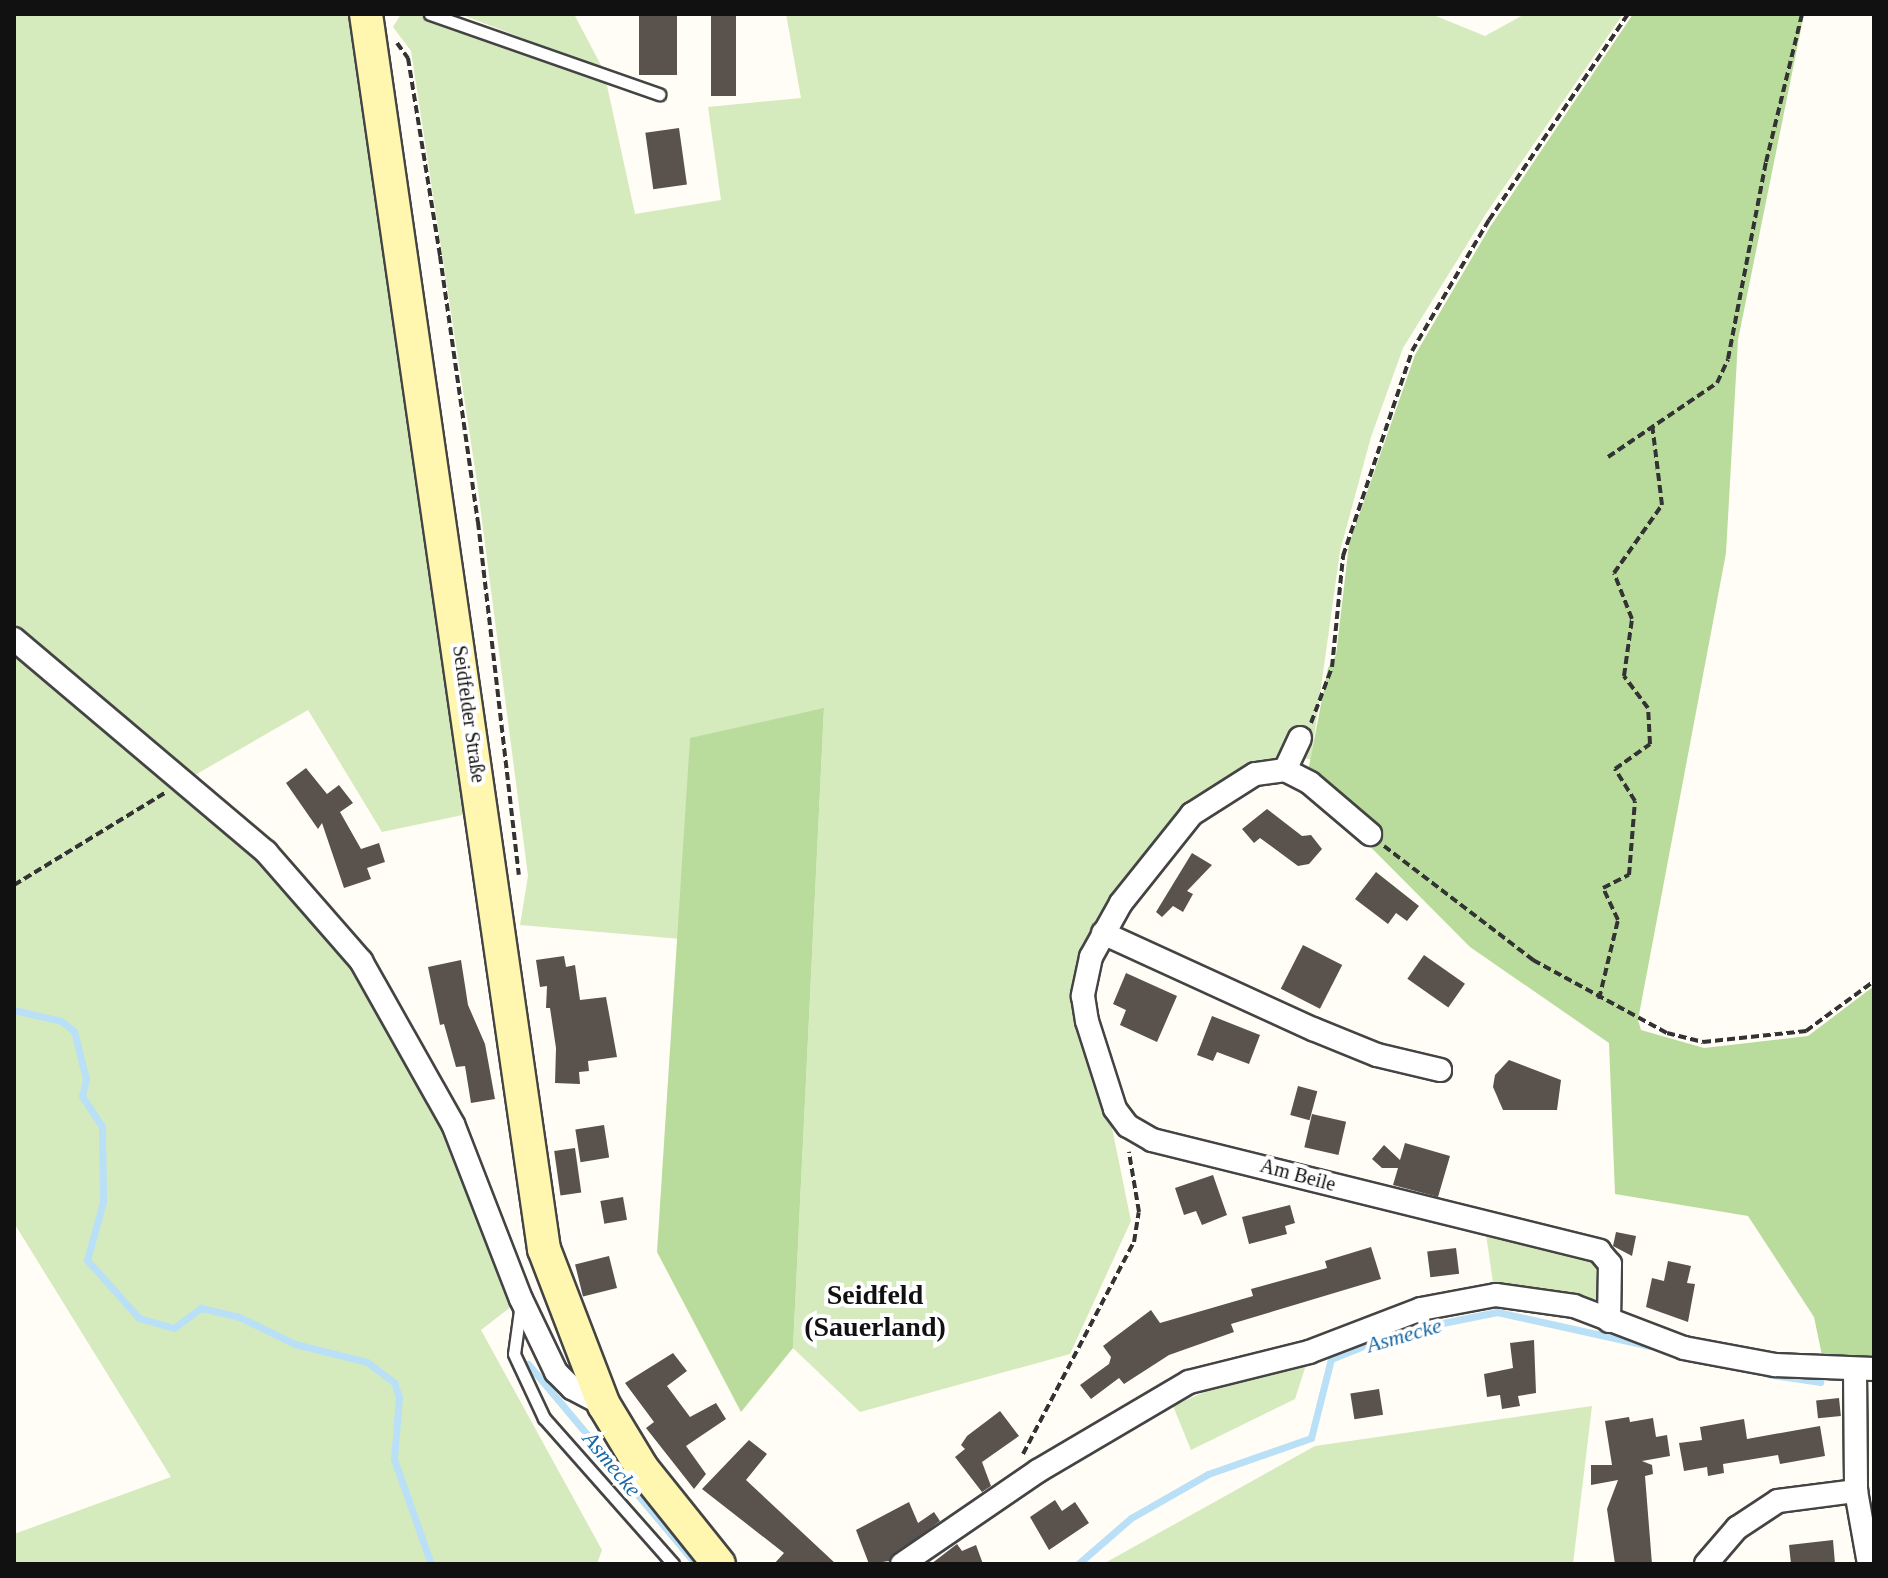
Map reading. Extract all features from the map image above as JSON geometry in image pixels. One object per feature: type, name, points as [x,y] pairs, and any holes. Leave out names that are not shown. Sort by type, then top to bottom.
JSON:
[{"type":"main road","name":"Seidfelder Straße","points":[[366,14],[544,1249],[604,1405],[642,1468],[719,1564]]},
{"type":"street","name":"Seidfelder Straße","points":[[14,639],[180,783],[266,852],[361,961],[453,1124],[521,1299],[556,1372],[572,1388],[604,1405]]},
{"type":"street","points":[[1285,770],[1300,738]]},
{"type":"street","points":[[1128,1126],[1109,1098],[1083,996],[1091,957],[1103,933],[1192,814],[1255,774],[1285,770],[1310,783],[1370,834]]},
{"type":"street","points":[[1103,933],[1313,1029],[1377,1055],[1440,1070]]},
{"type":"street","name":"Am Beile","points":[[1128,1126],[1152,1140],[1599,1251],[1610,1264],[1609,1321]]},
{"type":"street","points":[[902,1564],[1001,1495],[1189,1382],[1309,1352],[1421,1309],[1496,1295],[1574,1306],[1684,1348],[1775,1365],[1864,1369],[1856,1491],[1869,1564]]},
{"type":"street","points":[[1706,1564],[1737,1528],[1778,1501],[1856,1491]]},
{"type":"lane","points":[[430,14],[659,94]]},
{"type":"lane","points":[[521,1299],[514,1354],[544,1418],[673,1564]]},
{"type":"path","points":[[1300,738],[1326,691],[1343,556],[1412,351],[1489,220],[1628,14]]},
{"type":"path","points":[[1608,457],[1652,424],[1717,383],[1728,359],[1766,162],[1802,14]]},
{"type":"path","points":[[394,38],[408,58],[440,256],[478,522],[520,883]]},
{"type":"path","points":[[1599,999],[1618,920],[1603,888],[1629,875],[1635,801],[1615,769],[1650,744],[1648,708],[1624,676],[1632,619],[1614,573],[1662,505],[1652,424]]},
{"type":"path","points":[[14,885],[180,783]]},
{"type":"path","points":[[1370,834],[1469,915],[1599,999],[1667,1033],[1703,1042],[1806,1031],[1874,981]]},
{"type":"path","points":[[1001,1495],[1134,1242],[1139,1212],[1128,1126]]},
{"type":"green space","points":[[14,14],[349,14],[472,813],[382,832],[308,710],[188,779],[340,940],[438,1107],[517,1302],[481,1330],[602,1550],[597,1564],[14,1564],[14,1534],[171,1477],[14,1223]]},
{"type":"green space","points":[[401,14],[415,14],[606,81],[635,214],[721,200],[708,107],[801,98],[786,14],[1431,14],[1485,36],[1525,14],[1623,14],[1487,212],[1403,348],[1371,437],[1340,551],[1311,759],[1271,758],[1238,772],[1080,971],[1131,1221],[1070,1354],[860,1412],[793,1348],[824,709],[690,739],[681,939],[520,925],[528,876],[477,482],[411,51],[393,27]]},
{"type":"green space","points":[[460,14],[574,14],[603,69]]},
{"type":"green space","points":[[1633,14],[1804,14],[1738,340],[1726,553],[1638,1020],[1641,1030],[1704,1048],[1808,1036],[1874,986],[1874,1366],[1824,1365],[1814,1317],[1748,1216],[1615,1194],[1609,1043],[1470,947],[1306,782],[1328,668],[1336,655],[1349,544],[1415,355],[1490,227]]},
{"type":"green space","points":[[824,708],[793,1348],[741,1412],[657,1252],[690,738]]},
{"type":"green space","points":[[1486,1234],[1556,1248],[1600,1266],[1602,1301],[1493,1283]]},
{"type":"green space","points":[[1306,1365],[1295,1399],[1191,1450],[1173,1406],[1261,1367]]},
{"type":"green space","points":[[1592,1406],[1573,1564],[1103,1564],[1315,1446]]},
{"type":"building","points":[[639,14],[677,14],[677,75],[639,75]]},
{"type":"building","points":[[711,14],[736,14],[736,96],[711,96]]},
{"type":"building","points":[[679,128],[687,184],[653,189],[645,133]]},
{"type":"building","points":[[306,768],[327,794],[339,785],[353,803],[340,812],[361,849],[379,843],[385,862],[367,868],[371,879],[344,888],[322,823],[318,829],[286,783]]},
{"type":"building","points":[[1267,809],[1302,836],[1311,835],[1322,849],[1309,864],[1298,866],[1260,838],[1254,843],[1242,829]]},
{"type":"building","points":[[1192,853],[1212,865],[1187,891],[1193,894],[1183,912],[1173,906],[1162,917],[1156,912]]},
{"type":"building","points":[[1376,872],[1419,906],[1407,921],[1396,913],[1388,924],[1355,899]]},
{"type":"building","points":[[1303,945],[1342,965],[1320,1009],[1281,989]]},
{"type":"building","points":[[1424,955],[1465,984],[1448,1007],[1407,979]]},
{"type":"building","points":[[564,956],[566,967],[575,965],[580,1000],[606,997],[617,1057],[588,1061],[589,1071],[579,1072],[580,1084],[555,1083],[556,1048],[550,1008],[546,1008],[547,986],[540,987],[536,960]]},
{"type":"building","points":[[461,960],[468,1005],[485,1044],[495,1099],[471,1103],[465,1066],[456,1067],[444,1024],[440,1025],[428,967]]},
{"type":"building","points":[[1126,973],[1177,996],[1157,1042],[1120,1025],[1126,1010],[1113,1004]]},
{"type":"building","points":[[1212,1016],[1260,1035],[1249,1064],[1217,1052],[1213,1061],[1197,1055]]},
{"type":"building","points":[[1509,1060],[1561,1080],[1557,1110],[1503,1110],[1493,1087],[1495,1075]]},
{"type":"building","points":[[1298,1086],[1317,1091],[1310,1120],[1290,1115]]},
{"type":"building","points":[[1312,1114],[1346,1122],[1338,1155],[1304,1147]]},
{"type":"building","points":[[604,1125],[609,1158],[581,1162],[575,1130]]},
{"type":"building","points":[[1405,1143],[1450,1156],[1438,1197],[1393,1185],[1398,1168],[1382,1168],[1372,1159],[1384,1145],[1400,1160]]},
{"type":"building","points":[[575,1148],[581,1193],[560,1195],[554,1151]]},
{"type":"building","points":[[1213,1175],[1227,1215],[1202,1225],[1196,1211],[1184,1215],[1175,1188]]},
{"type":"building","points":[[623,1197],[627,1220],[604,1224],[600,1201]]},
{"type":"building","points":[[1290,1205],[1295,1223],[1285,1226],[1287,1234],[1249,1244],[1242,1217]]},
{"type":"building","points":[[1616,1232],[1636,1236],[1632,1256],[1613,1246]]},
{"type":"building","points":[[1371,1247],[1381,1279],[1231,1324],[1234,1332],[1169,1355],[1124,1384],[1119,1378],[1091,1399],[1080,1385],[1109,1364],[1111,1357],[1103,1346],[1151,1310],[1160,1323],[1253,1296],[1251,1289],[1327,1268],[1325,1261]]},
{"type":"building","points":[[1456,1248],[1459,1274],[1430,1277],[1427,1252]]},
{"type":"building","points":[[609,1256],[617,1288],[583,1296],[575,1264]]},
{"type":"building","points":[[1668,1261],[1691,1266],[1687,1283],[1695,1284],[1688,1322],[1646,1307],[1652,1278],[1664,1281]]},
{"type":"building","points":[[1534,1340],[1536,1393],[1518,1396],[1520,1406],[1502,1409],[1500,1395],[1487,1397],[1484,1374],[1513,1368],[1510,1343]]},
{"type":"building","points":[[673,1353],[687,1371],[667,1386],[690,1417],[716,1403],[726,1419],[686,1446],[706,1474],[694,1489],[646,1428],[654,1422],[625,1383]]},
{"type":"building","points":[[1379,1389],[1383,1415],[1354,1419],[1350,1394]]},
{"type":"building","points":[[1839,1398],[1841,1416],[1818,1418],[1816,1400]]},
{"type":"building","points":[[1000,1411],[1019,1436],[982,1462],[991,1486],[982,1492],[955,1457],[965,1449],[961,1445],[967,1436]]},
{"type":"building","points":[[1629,1417],[1630,1422],[1653,1418],[1656,1437],[1667,1435],[1670,1456],[1642,1461],[1652,1465],[1653,1474],[1645,1476],[1652,1564],[1615,1564],[1607,1509],[1618,1480],[1591,1485],[1591,1465],[1612,1465],[1605,1421]]},
{"type":"building","points":[[1744,1419],[1747,1439],[1820,1426],[1825,1456],[1780,1464],[1778,1455],[1723,1464],[1724,1473],[1708,1476],[1707,1467],[1684,1471],[1679,1443],[1702,1440],[1700,1427]]},
{"type":"building","points":[[749,1440],[767,1454],[746,1480],[836,1564],[774,1564],[784,1553],[702,1489]]},
{"type":"building","points":[[1055,1500],[1062,1511],[1075,1502],[1089,1523],[1049,1550],[1030,1517]]},
{"type":"building","points":[[909,1502],[918,1523],[934,1512],[940,1521],[889,1561],[869,1564],[856,1530]]},
{"type":"building","points":[[1833,1540],[1835,1564],[1791,1564],[1789,1545]]},
{"type":"building","points":[[957,1544],[962,1551],[976,1545],[983,1564],[931,1564]]},
{"type":"waterway","points":[[14,1010],[61,1021],[74,1031],[86,1079],[82,1096],[102,1127],[103,1202],[87,1260],[139,1318],[174,1328],[201,1308],[237,1316],[295,1344],[367,1362],[394,1382],[399,1397],[394,1459],[431,1564]]},
{"type":"waterway","name":"Asmecke","points":[[1078,1564],[1131,1518],[1208,1474],[1311,1438],[1331,1359],[1398,1332],[1497,1312],[1650,1346]]},
{"type":"waterway","name":"Asmecke","points":[[528,1364],[696,1564]]},
{"type":"waterway","name":"Asmecke","points":[[1767,1374],[1820,1382]]},
{"type":"district","name":"Seidfeld (Sauerland)","points":[[875,1311]]}]
